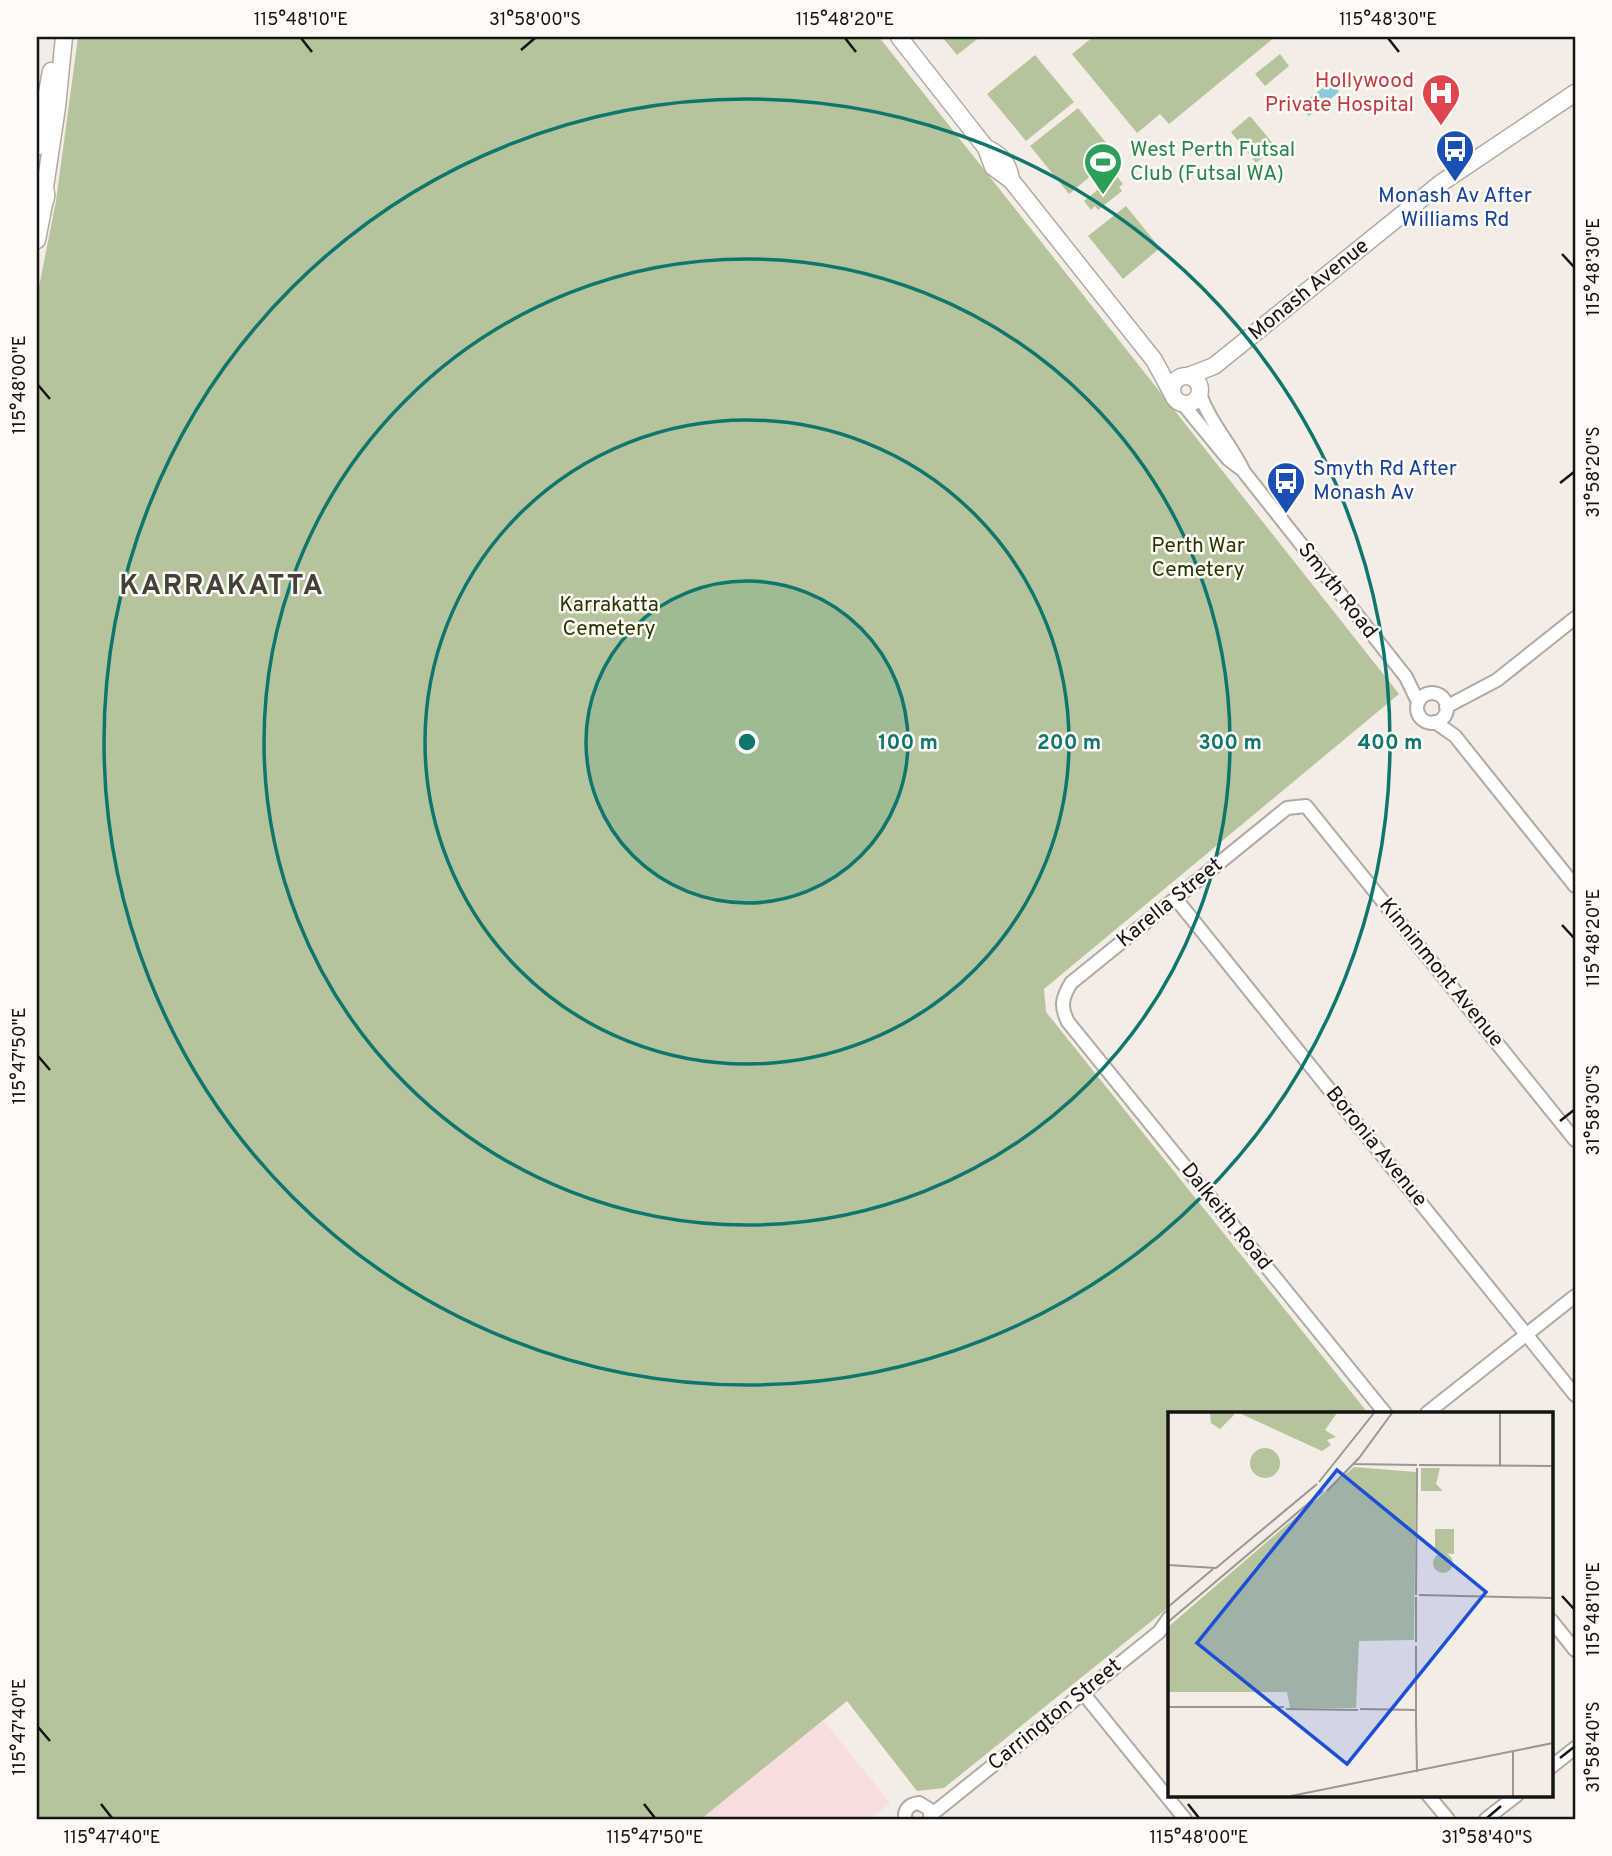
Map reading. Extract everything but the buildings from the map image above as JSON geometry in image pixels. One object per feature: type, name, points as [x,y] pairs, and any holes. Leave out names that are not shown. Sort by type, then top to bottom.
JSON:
[{"type":"main road","points":[[37,147],[53,61],[54,37]]},
{"type":"main road","points":[[37,240],[40,207],[47,195],[41,183],[57,107],[64,37]]},
{"type":"main road","name":"Smyth Road","points":[[899,37],[986,148],[993,167],[1011,180],[1154,360],[1178,399]]},
{"type":"main road","name":"Monash Avenue","points":[[1186,376],[1214,366],[1441,183],[1575,93]]},
{"type":"main road","name":"Smyth Road","points":[[1154,360],[1186,376]]},
{"type":"main road","name":"Monash Avenue","points":[[1200,392],[1214,366]]},
{"type":"main road","points":[[1186,376],[1195,380],[1200,392],[1193,402],[1178,399],[1174,383],[1186,376]]},
{"type":"street","name":"Smyth Road","points":[[1200,392],[1209,418],[1235,452],[1244,472]]},
{"type":"street","name":"Smyth Road","points":[[1178,399],[1228,458],[1244,472],[1423,698]]},
{"type":"street","points":[[1575,618],[1497,680],[1444,705],[1423,698],[1417,709],[1420,717],[1435,722],[1455,736],[1575,886]]},
{"type":"street","points":[[1435,722],[1442,718],[1444,705]]},
{"type":"street","points":[[1444,705],[1455,736]]},
{"type":"street","name":"Karella Street","points":[[1069,1022],[1062,1010],[1063,997],[1071,983],[1287,808],[1306,806]]},
{"type":"street","name":"Kinninmont Avenue","points":[[1306,806],[1575,1140]]},
{"type":"street","name":"Boronia Avenue","points":[[1176,899],[1575,1395]]},
{"type":"street","name":"Dalkeith Road","points":[[1069,1022],[1385,1412]]},
{"type":"street","points":[[1430,1412],[1575,1296]]},
{"type":"street","points":[[1552,1621],[1575,1650]]},
{"type":"street","name":"Carrington Street","points":[[930,1814],[1164,1630]]},
{"type":"street","points":[[1083,1693],[1185,1819]]},
{"type":"street","points":[[1552,1766],[1575,1748]]},
{"type":"street","points":[[1430,1797],[1448,1819]]},
{"type":"street","points":[[1486,1819],[1514,1797]]},
{"type":"street","points":[[903,1818],[909,1806],[915,1803],[930,1814]]},
{"type":"shaded area","points":[[824,1721],[890,1803],[869,1819],[701,1819]]},
{"type":"green space","name":"Karrakatta Cemetery","points":[[78,37],[879,37],[1399,694],[1044,989],[1046,1012],[1367,1412],[1168,1412],[1168,1608],[944,1788],[917,1791],[847,1701],[701,1819],[37,1819],[37,297],[56,201]]},
{"type":"green space","points":[[942,37],[980,37],[957,55]]},
{"type":"green space","points":[[1093,37],[1275,37],[1169,124],[1160,114],[1137,133],[1072,54]]},
{"type":"green space","points":[[1280,54],[1289,66],[1265,86],[1255,74]]},
{"type":"green space","points":[[1035,55],[1074,102],[1026,141],[987,94]]},
{"type":"green space","points":[[1078,108],[1116,155],[1069,194],[1030,146]]},
{"type":"green space","points":[[1250,116],[1276,147],[1256,163],[1231,132]]},
{"type":"green space","name":"West Perth Futsal Club (Futsal WA)","points":[[1116,175],[1123,184],[1119,187],[1122,191],[1098,210],[1095,206],[1091,210],[1084,201]]},
{"type":"green space","points":[[1126,206],[1160,248],[1123,279],[1088,236]]},
{"type":"water","points":[[1331,81],[1339,92],[1309,116],[1300,106]]},
{"type":"place","name":"Hollywood Private Hospital","points":[[1441,127]]},
{"type":"place","name":"Monash Av After Williams Rd","points":[[1455,183]]},
{"type":"place","name":"West Perth Futsal Club (Futsal WA)","points":[[1103,196]]},
{"type":"place","name":"Smyth Rd After Monash Av","points":[[1286,515]]},
{"type":"district","name":"KARRAKATTA","points":[[222,587]]},
{"type":"park label","name":"Perth War Cemetery","points":[[1198,558]]}]
